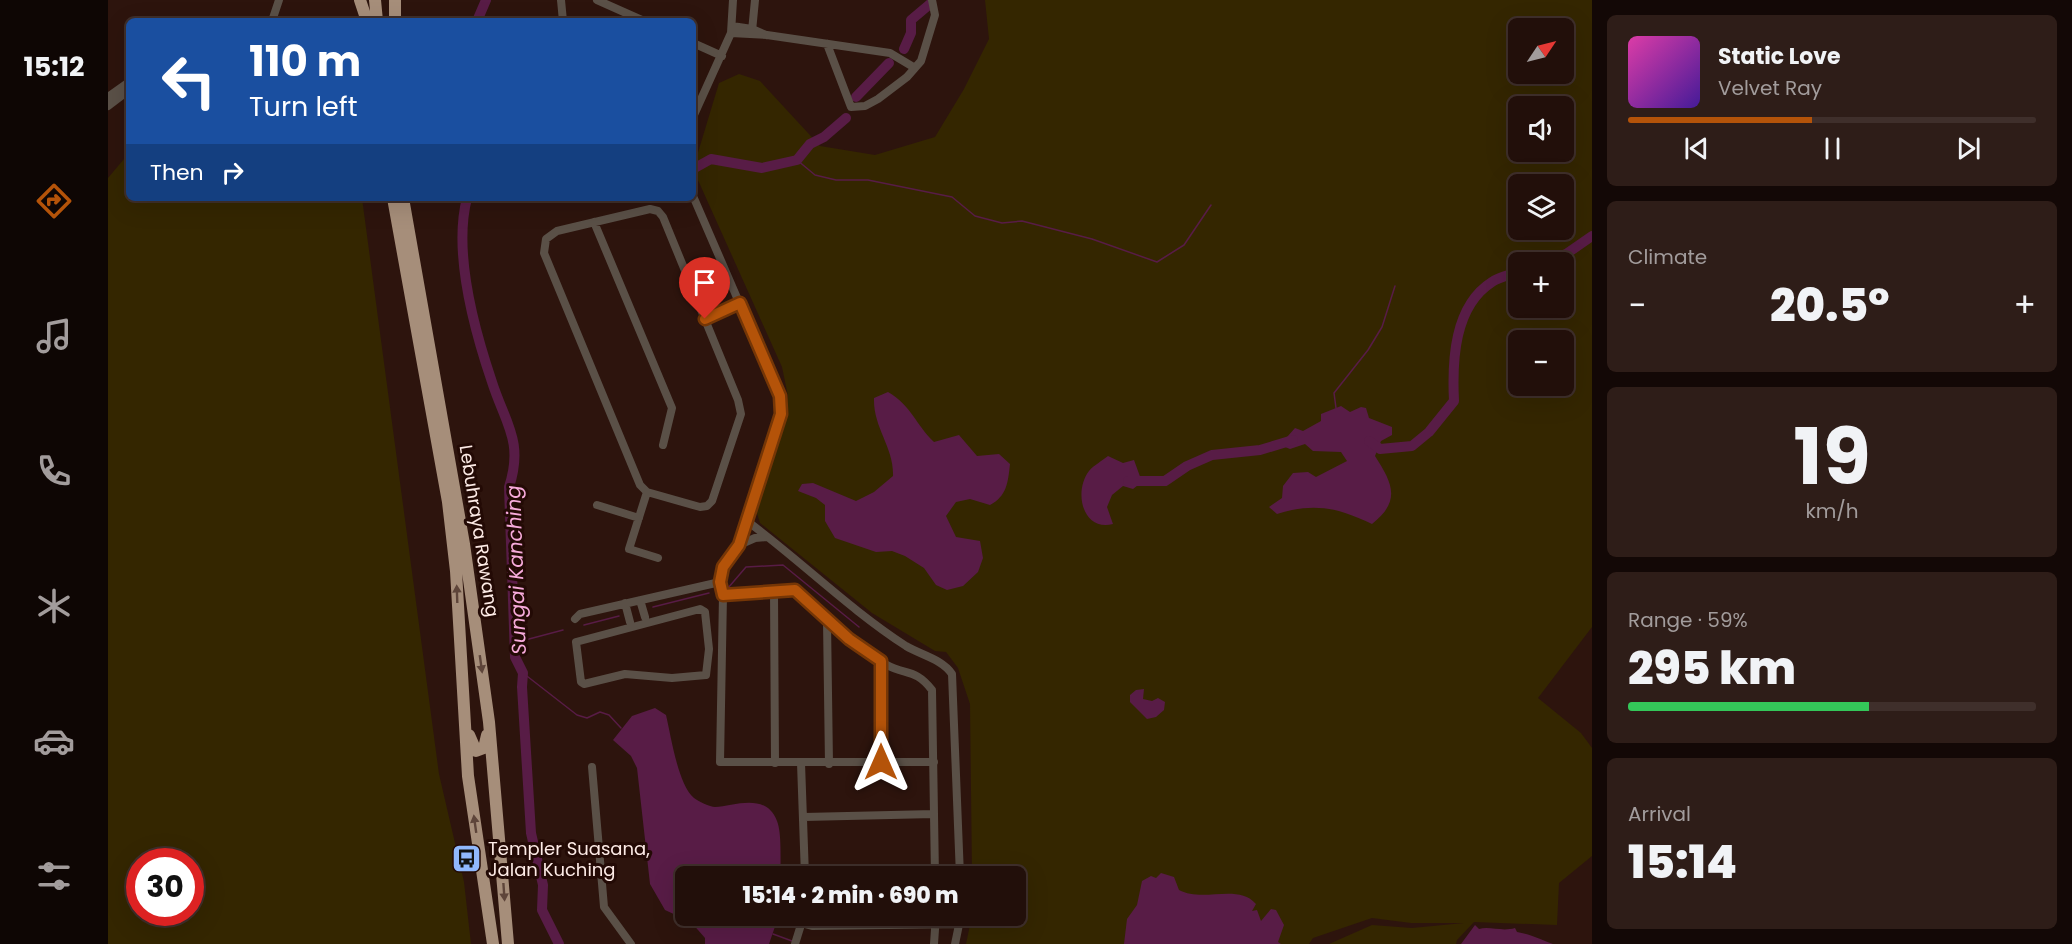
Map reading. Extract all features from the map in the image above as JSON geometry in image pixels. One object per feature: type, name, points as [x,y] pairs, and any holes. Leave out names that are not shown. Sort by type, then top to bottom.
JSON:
[{"type":"highway","points":[[360,0],[366,18]]},
{"type":"highway","points":[[375,0],[377,18]]},
{"type":"highway","points":[[395,0],[395,18]]},
{"type":"highway","name":"Lebuhraya Rawang","points":[[394,201],[448,502],[456,571],[463,717],[482,879],[493,944]]},
{"type":"highway","name":"Lebuhraya Rawang","points":[[404,201],[457,500],[489,722],[508,944]]},
{"type":"highway","points":[[463,717],[473,748],[476,750],[484,748],[489,722]]},
{"type":"street","points":[[273,18],[279,0]]},
{"type":"street","points":[[561,0],[563,18]]},
{"type":"street","points":[[597,0],[637,18]]},
{"type":"street","points":[[696,105],[722,56],[731,30],[733,0]]},
{"type":"street","points":[[751,32],[755,0]]},
{"type":"street","points":[[827,44],[851,107],[865,106],[878,99],[915,68],[925,54],[934,15],[932,0]]},
{"type":"street","points":[[731,30],[890,52],[915,68]]},
{"type":"street","points":[[696,44],[722,56]]},
{"type":"street","points":[[108,97],[126,84]]},
{"type":"street","points":[[108,106],[126,92]]},
{"type":"street","points":[[695,201],[780,396],[781,414],[739,545],[723,567],[720,582],[723,595],[720,762],[775,764],[934,762]]},
{"type":"street","points":[[650,210],[658,211],[663,217],[738,400],[741,414],[712,501],[707,506],[700,507],[647,492],[633,474],[544,253],[544,247],[550,235],[594,222],[650,210]]},
{"type":"street","points":[[594,222],[672,408],[663,445]]},
{"type":"street","points":[[705,319],[740,303]]},
{"type":"street","points":[[647,492],[629,549],[658,558]]},
{"type":"street","points":[[597,505],[639,519]]},
{"type":"street","points":[[747,521],[869,621],[909,647],[947,666],[952,674],[960,866]]},
{"type":"street","points":[[739,545],[755,537],[769,537]]},
{"type":"street","points":[[574,620],[580,614],[720,582]]},
{"type":"street","points":[[723,595],[795,590],[827,621],[881,661],[921,676],[932,690],[935,866]]},
{"type":"street","points":[[774,592],[775,764]]},
{"type":"street","points":[[625,603],[629,620],[644,615],[640,600]]},
{"type":"street","points":[[700,609],[705,612],[708,673],[704,676],[672,678],[625,674],[584,684],[581,682],[576,642],[700,609]]},
{"type":"street","points":[[827,621],[830,764]]},
{"type":"street","points":[[881,661],[881,762]]},
{"type":"street","points":[[801,763],[806,866]]},
{"type":"street","points":[[592,767],[604,907],[632,944]]},
{"type":"street","points":[[804,817],[934,814]]},
{"type":"street","points":[[795,944],[800,926]]},
{"type":"street","points":[[934,944],[936,926]]},
{"type":"street","points":[[955,944],[960,926]]},
{"type":"shaded area","points":[[985,0],[1592,0],[1592,627],[1538,698],[1581,733],[1592,748],[1592,856],[1559,883],[1557,925],[1474,922],[1456,944],[1329,944],[1372,925],[1412,928],[1464,923],[1411,923],[1372,918],[1313,938],[1309,944],[966,944],[970,926],[1026,926],[1026,866],[972,866],[970,704],[958,668],[946,652],[935,651],[872,613],[760,523],[756,510],[784,423],[788,396],[782,367],[696,176],[696,159],[719,83],[739,74],[760,81],[820,146],[875,155],[935,137],[964,89],[989,39]]},
{"type":"shaded area","points":[[126,157],[126,201],[362,201],[439,774],[464,882],[471,944],[108,944],[108,178]]},
{"type":"shaded area","points":[[888,392],[908,409],[934,442],[959,435],[977,456],[999,454],[1010,464],[1006,488],[996,501],[990,505],[970,499],[956,502],[946,516],[956,537],[980,541],[983,558],[978,572],[963,586],[947,590],[936,585],[924,568],[905,556],[892,551],[876,552],[835,538],[825,521],[825,505],[816,498],[798,491],[802,484],[813,483],[856,501],[874,492],[893,476],[890,456],[877,419],[874,398]]},
{"type":"shaded area","points":[[1341,406],[1350,412],[1361,407],[1366,408],[1369,418],[1392,427],[1392,435],[1381,441],[1375,456],[1390,484],[1390,500],[1387,508],[1372,524],[1326,508],[1303,508],[1277,514],[1269,507],[1282,498],[1283,486],[1293,473],[1308,472],[1316,477],[1347,461],[1341,452],[1313,451],[1305,444],[1290,449],[1280,445],[1295,428],[1303,431],[1321,421],[1321,414]]},
{"type":"shaded area","points":[[1108,456],[1123,463],[1134,460],[1142,482],[1133,489],[1123,486],[1112,495],[1107,507],[1113,524],[1103,525],[1094,522],[1088,516],[1082,499],[1082,489],[1089,471]]},
{"type":"shaded area","points":[[1144,689],[1143,699],[1152,701],[1158,698],[1165,702],[1164,710],[1156,717],[1147,719],[1130,702],[1130,695],[1136,690]]},
{"type":"shaded area","points":[[655,708],[666,715],[679,772],[688,792],[694,798],[715,807],[740,803],[758,804],[772,812],[780,833],[781,866],[675,866],[675,915],[665,910],[650,884],[637,768],[631,756],[613,740],[632,716]]},
{"type":"shaded area","points":[[1161,873],[1174,877],[1179,890],[1188,893],[1230,894],[1249,898],[1256,904],[1252,911],[1257,910],[1261,921],[1271,909],[1276,910],[1284,925],[1278,942],[1281,944],[1124,944],[1127,919],[1137,905],[1142,881],[1151,876],[1156,878]]},
{"type":"shaded area","points":[[1475,925],[1479,929],[1515,928],[1517,932],[1553,944],[1461,944]]},
{"type":"shaded area","points":[[694,926],[775,926],[769,944],[705,944],[705,938]]},
{"type":"waterway","name":"Sungai Kanching","points":[[478,18],[486,0]]},
{"type":"waterway","points":[[904,49],[911,33],[911,20],[930,4]]},
{"type":"waterway","points":[[856,97],[889,63]]},
{"type":"waterway","points":[[696,167],[711,159],[762,168],[797,160],[810,144],[824,137],[846,118]]},
{"type":"waterway","points":[[797,160],[815,175],[836,180],[868,180],[952,197],[975,216],[1002,223],[1022,221],[1092,239],[1157,262],[1184,245],[1211,205]]},
{"type":"waterway","name":"Sungai Kanching","points":[[466,201],[462,242],[472,315],[485,361],[514,444],[513,471],[509,487],[515,657],[523,673],[531,833],[543,885],[542,910],[559,944]]},
{"type":"waterway","points":[[1569,252],[1592,236]]},
{"type":"waterway","points":[[1369,441],[1380,449],[1412,446],[1429,432],[1454,401],[1455,352],[1463,320],[1470,305],[1479,292],[1492,282],[1508,275]]},
{"type":"waterway","points":[[1336,408],[1334,393],[1368,350],[1382,327],[1395,286]]},
{"type":"waterway","points":[[1128,481],[1165,481],[1187,466],[1212,455],[1260,450],[1293,440]]},
{"type":"waterway","points":[[728,588],[746,567],[783,565],[859,627]]},
{"type":"waterway","points":[[653,607],[709,593]]},
{"type":"waterway","points":[[584,625],[619,616]]},
{"type":"waterway","points":[[514,643],[563,630]]},
{"type":"waterway","points":[[523,673],[577,715],[587,718],[600,712],[609,715],[621,728]]},
{"type":"waterway","points":[[773,934],[792,941]]},
{"type":"place","name":"Templer Suasana, Jalan Kuching","points":[[467,859]]},
{"type":"route","points":[[705,319],[740,303],[780,396],[781,414],[739,545],[723,567],[720,582],[723,595],[795,590],[827,621],[881,661],[881,762]]}]
